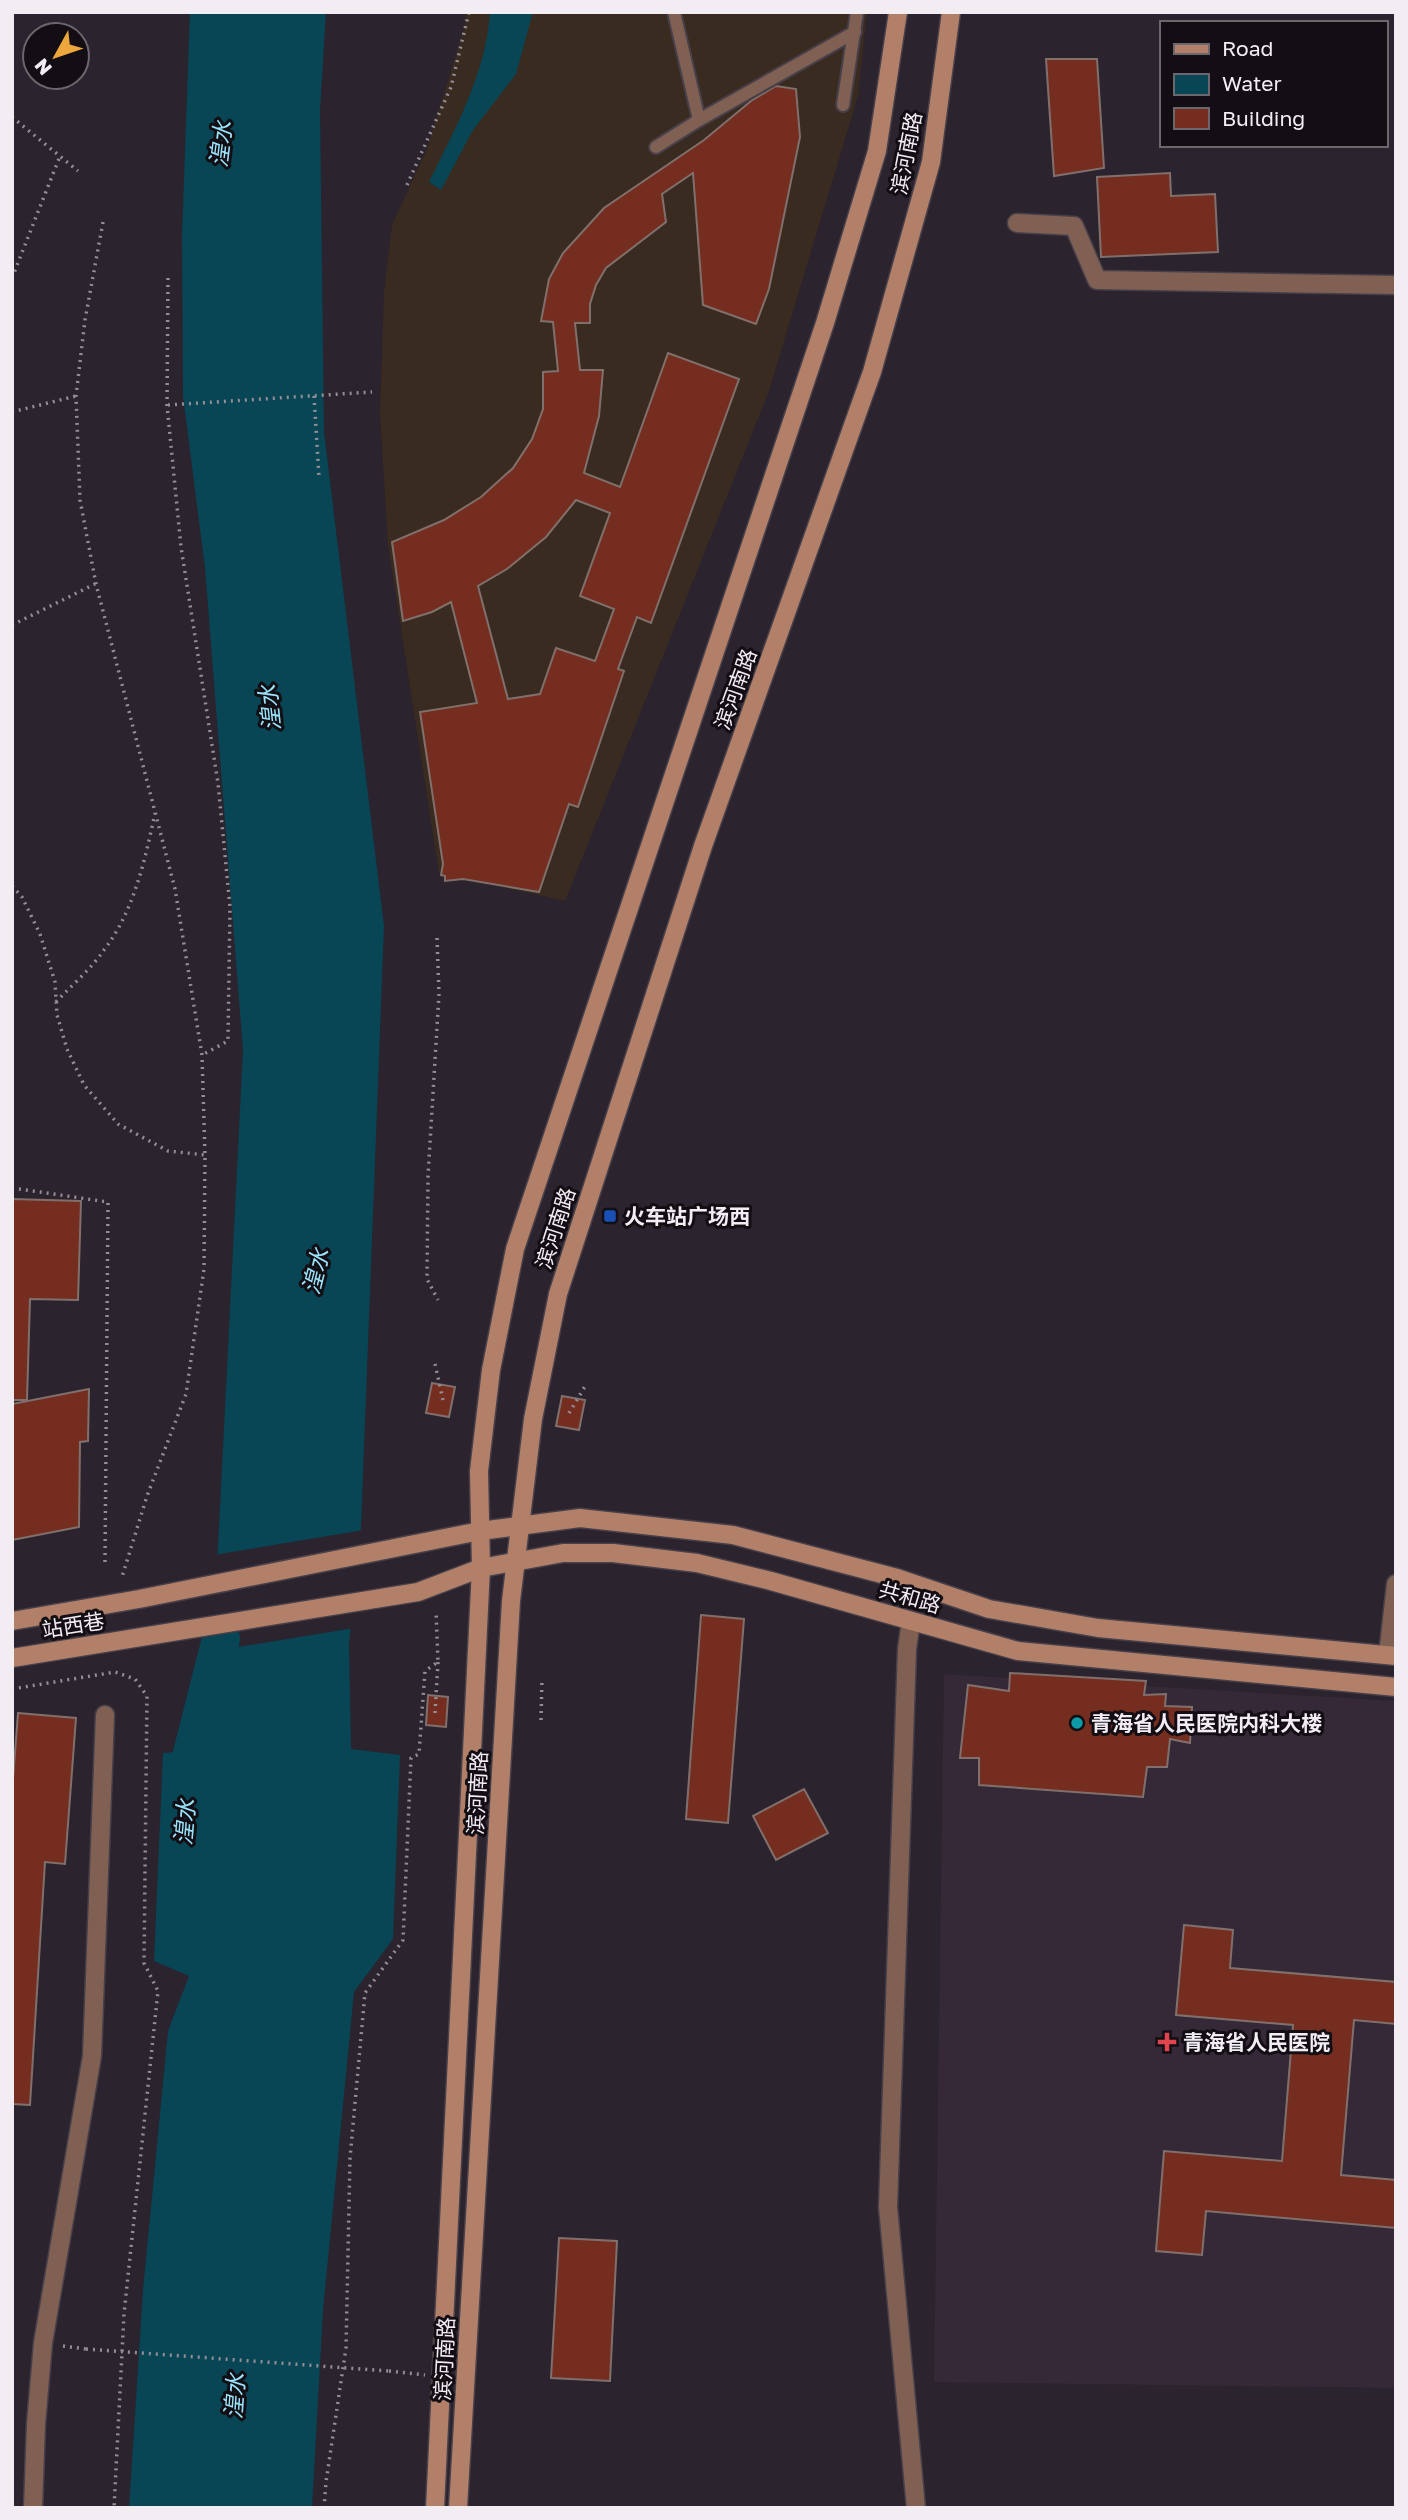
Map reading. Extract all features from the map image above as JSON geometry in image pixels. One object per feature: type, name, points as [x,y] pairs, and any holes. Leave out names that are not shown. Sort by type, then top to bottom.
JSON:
[{"type":"main road","name":"滨河南路","points":[[435,2508],[481,1568],[479,1471],[491,1370],[515,1250],[825,323],[877,151],[898,12]]},
{"type":"main road","name":"滨河南路","points":[[458,2508],[515,1562],[534,1419],[558,1294],[703,846],[872,372],[931,162],[951,12]]},
{"type":"main road","name":"共和路","points":[[420,1545],[480,1531],[580,1518],[733,1535],[898,1578],[989,1609],[1098,1628],[1392,1655]]},
{"type":"main road","name":"站西巷","points":[[12,1621],[420,1545]]},
{"type":"main road","name":"共和路","points":[[418,1592],[481,1568],[563,1553],[613,1553],[697,1563],[771,1581],[1018,1651],[1396,1687]]},
{"type":"main road","name":"站西巷","points":[[12,1658],[418,1592]]},
{"type":"street","points":[[1017,223],[1074,226],[1097,280],[1396,285]]},
{"type":"street","points":[[1392,1655],[1396,1584]]},
{"type":"street","points":[[911,1621],[906,1676],[888,2207],[916,2508]]},
{"type":"street","points":[[33,2508],[43,2343],[92,2056],[105,1715]]},
{"type":"lane","points":[[674,12],[699,120]]},
{"type":"lane","points":[[843,105],[857,12]]},
{"type":"lane","points":[[656,147],[855,32]]},
{"type":"path","points":[[407,185],[451,87],[469,12]]},
{"type":"path","points":[[12,117],[78,171]]},
{"type":"path","points":[[12,278],[60,156]]},
{"type":"path","points":[[103,222],[85,320],[76,396],[80,500],[96,584],[175,889],[202,1055],[205,1155],[204,1269],[186,1394],[147,1496],[122,1577]]},
{"type":"path","points":[[168,278],[167,405],[181,547],[218,783],[230,907],[228,1041],[202,1055]]},
{"type":"path","points":[[167,405],[372,392]]},
{"type":"path","points":[[12,412],[76,396]]},
{"type":"path","points":[[314,396],[319,477]]},
{"type":"path","points":[[12,625],[96,584]]},
{"type":"path","points":[[56,1002],[104,951],[124,918],[145,860],[155,812]]},
{"type":"path","points":[[12,886],[22,897],[40,934],[55,982],[57,1015],[67,1049],[84,1085],[118,1124],[168,1152],[205,1155]]},
{"type":"path","points":[[437,938],[439,994],[428,1176],[427,1279],[438,1300]]},
{"type":"path","points":[[12,1188],[108,1202],[105,1562]]},
{"type":"path","points":[[435,1364],[443,1400]]},
{"type":"path","points":[[569,1413],[587,1383]]},
{"type":"path","points":[[435,1713],[438,1662],[436,1611]]},
{"type":"path","points":[[324,2508],[346,2348],[350,2158],[365,1993],[403,1940],[411,1758],[419,1754],[425,1671],[438,1662]]},
{"type":"path","points":[[12,1689],[115,1672],[135,1679],[147,1696],[144,1963],[158,1992],[124,2314],[114,2508]]},
{"type":"path","points":[[541,1720],[542,1678]]},
{"type":"path","points":[[43,2343],[86,2349],[443,2377]]},
{"type":"shaded area","points":[[466,12],[867,12],[858,96],[769,391],[565,901],[439,873],[388,545],[380,414],[384,292],[392,225],[427,149],[465,25]]},
{"type":"shaded area","name":"青海省人民医院","points":[[944,1674],[1396,1701],[1396,2388],[934,2382]]},
{"type":"water","points":[[190,12],[326,12],[320,110],[324,432],[384,926],[361,1527],[349,1643],[351,1749],[400,1755],[393,1939],[354,1992],[323,2310],[312,2508],[129,2508],[143,2290],[168,2031],[189,1976],[154,1961],[163,1753],[205,1749],[243,1050],[205,568],[183,396],[182,236]]},
{"type":"water","points":[[490,12],[533,12],[516,74],[473,130],[441,190],[429,182],[476,78],[483,57]]},
{"type":"pier","points":[[364,1530],[354,1628],[208,1652],[214,1555]]},
{"type":"building","points":[[1046,59],[1097,59],[1104,168],[1054,176]]},
{"type":"building","points":[[776,86],[796,89],[800,137],[769,289],[756,324],[703,305],[693,173],[662,194],[666,222],[606,268],[596,285],[590,304],[590,323],[575,323],[580,370],[603,370],[599,416],[584,473],[620,487],[668,353],[739,379],[651,623],[637,617],[618,669],[624,671],[578,807],[569,804],[539,892],[463,879],[445,881],[445,876],[441,875],[443,864],[420,712],[477,703],[451,602],[432,612],[403,621],[392,542],[444,520],[481,497],[513,468],[532,439],[543,409],[543,372],[558,371],[553,322],[541,321],[549,279],[563,253],[604,208],[704,140],[751,101]],"holes":[[[576,500],[610,513],[580,596],[614,609],[595,661],[556,648],[540,694],[508,699],[478,586],[507,569],[546,537]]]},
{"type":"building","points":[[1170,173],[1171,196],[1215,194],[1218,252],[1101,257],[1097,177]]},
{"type":"building","points":[[12,1199],[81,1201],[78,1300],[30,1299],[27,1400],[12,1400]]},
{"type":"building","points":[[432,1383],[455,1387],[449,1417],[426,1413]]},
{"type":"building","points":[[89,1389],[88,1441],[80,1442],[79,1527],[12,1540],[12,1404]]},
{"type":"building","points":[[562,1396],[585,1400],[579,1430],[556,1426]]},
{"type":"building","points":[[701,1615],[744,1619],[728,1823],[686,1819]]},
{"type":"building","name":"青海省人民医院内科大楼","points":[[1010,1673],[1146,1681],[1144,1695],[1166,1694],[1165,1706],[1192,1707],[1190,1743],[1170,1739],[1167,1767],[1147,1767],[1143,1797],[979,1785],[979,1758],[960,1758],[968,1685],[1009,1691]]},
{"type":"building","points":[[428,1695],[448,1697],[446,1727],[426,1725]]},
{"type":"building","points":[[18,1713],[76,1718],[65,1864],[45,1862],[30,2105],[12,2104],[12,1792]]},
{"type":"building","points":[[804,1789],[828,1833],[776,1860],[753,1816]]},
{"type":"building","points":[[1184,1925],[1233,1930],[1230,1968],[1396,1982],[1396,2024],[1354,2020],[1341,2175],[1396,2180],[1396,2228],[1206,2211],[1202,2255],[1156,2251],[1164,2151],[1282,2161],[1293,2025],[1176,2015]]},
{"type":"building","points":[[559,2238],[617,2241],[610,2381],[551,2378]]},
{"type":"waterway","name":"湟水","points":[[186,1802],[189,1765],[221,1639]]},
{"type":"place","name":"火车站广场西","points":[[610,1216]]},
{"type":"place","name":"青海省人民医院内科大楼","points":[[1077,1723]]},
{"type":"place","name":"青海省人民医院","points":[[1167,2042]]}]
